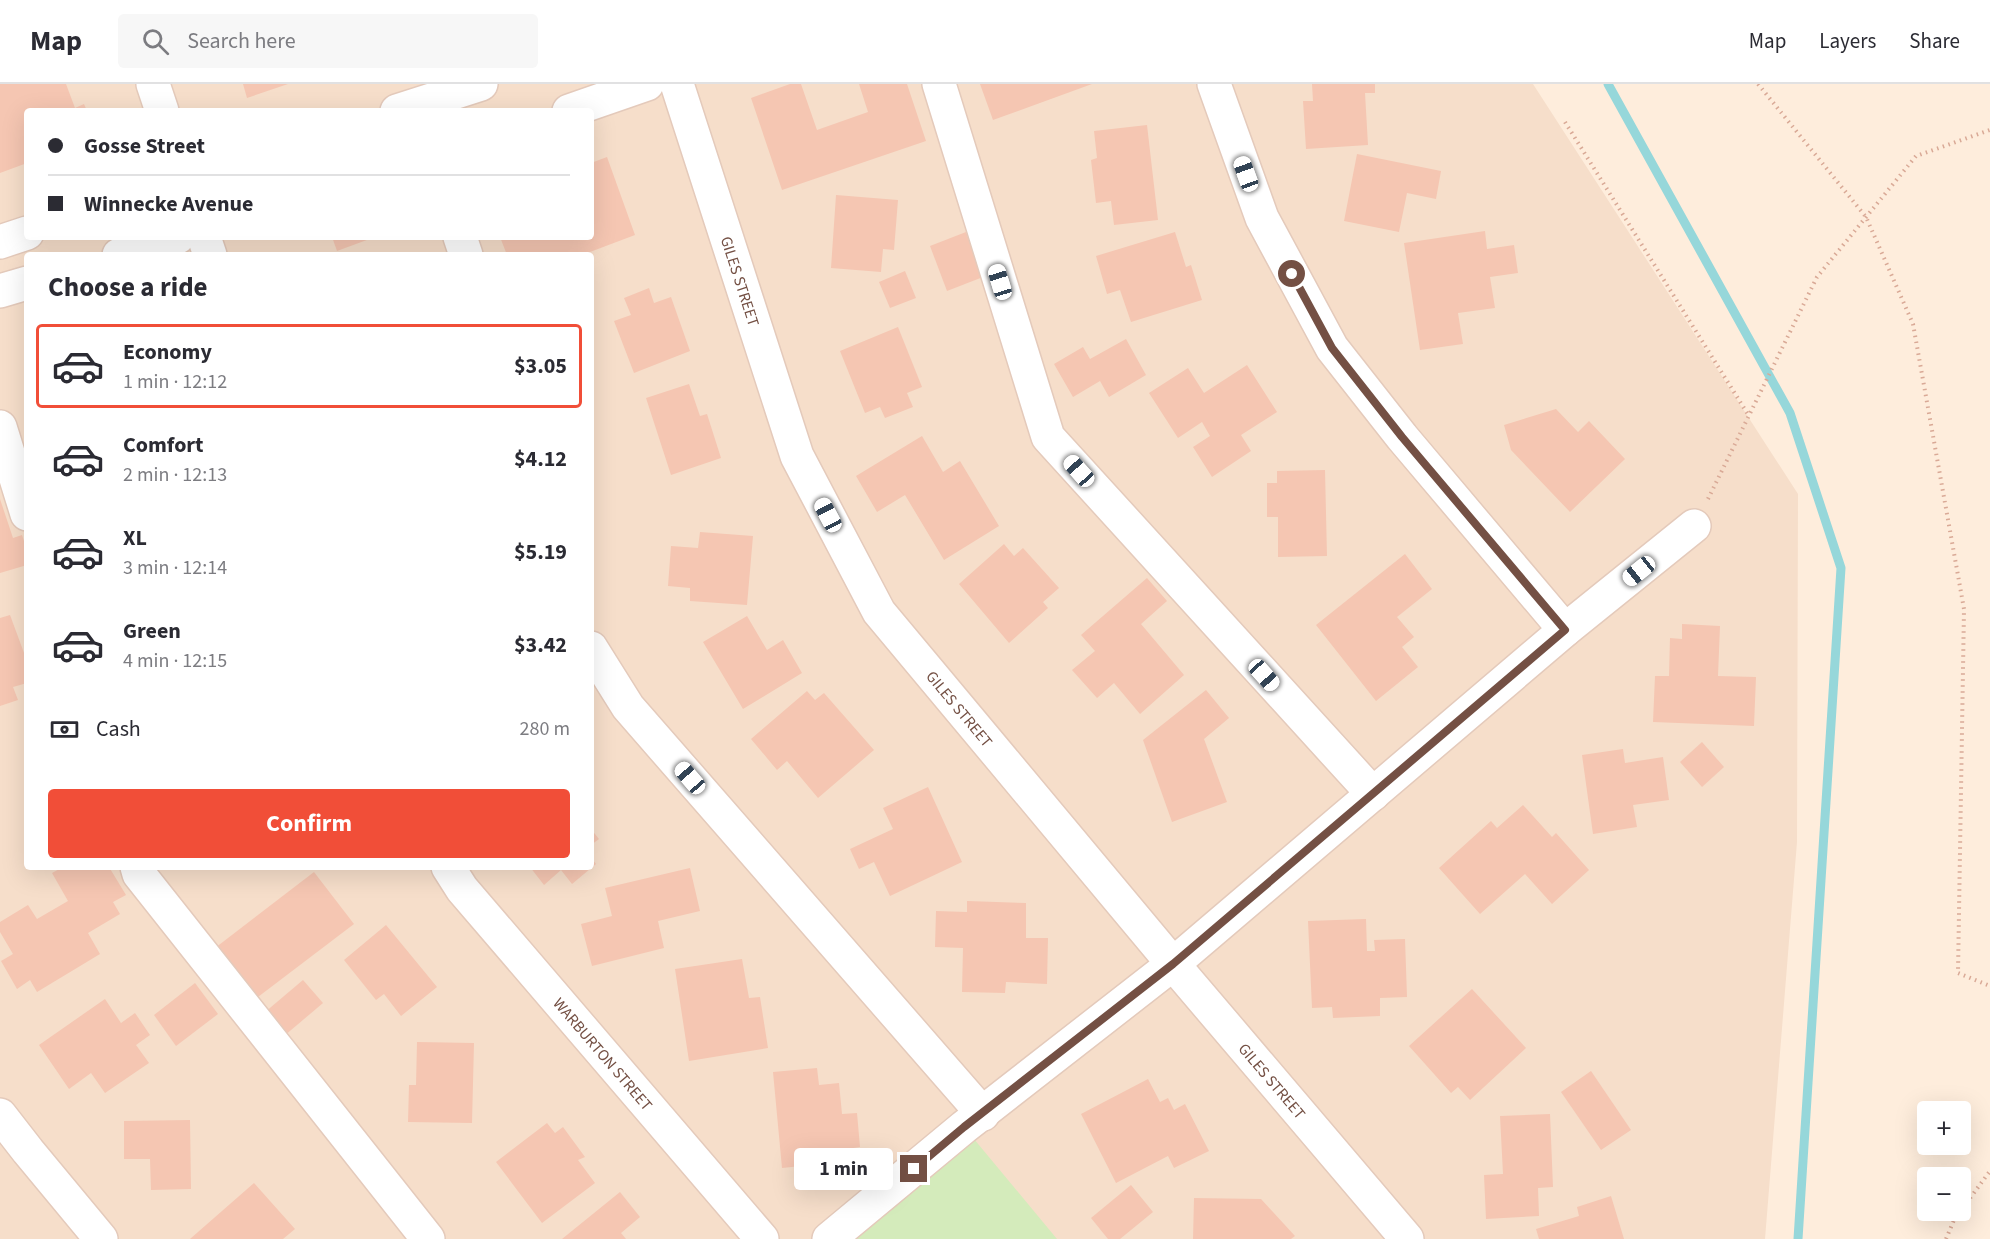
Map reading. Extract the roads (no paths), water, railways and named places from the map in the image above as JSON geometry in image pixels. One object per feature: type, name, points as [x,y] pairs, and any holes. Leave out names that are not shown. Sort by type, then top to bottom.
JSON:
[{"type":"street","points":[[153,84],[161,108]]},
{"type":"street","points":[[406,108],[481,84]]},
{"type":"street","points":[[578,108],[647,84]]},
{"type":"street","name":"GILES STREET","points":[[677,84],[797,456],[879,612],[1173,964],[1407,1239]]},
{"type":"street","points":[[939,84],[1048,437],[1373,794]]},
{"type":"street","points":[[1214,84],[1262,218],[1332,348],[1402,437],[1565,630]]},
{"type":"street","points":[[0,242],[24,234]]},
{"type":"street","points":[[129,252],[168,240]]},
{"type":"street","points":[[0,291],[24,284]]},
{"type":"street","points":[[0,427],[24,504]]},
{"type":"street","points":[[829,1239],[964,1127],[1173,964],[1565,630],[1694,526]]},
{"type":"street","points":[[594,653],[628,707],[982,1114]]},
{"type":"street","points":[[138,870],[428,1239]]},
{"type":"street","name":"WARBURTON STREET","points":[[450,870],[462,889],[762,1239]]},
{"type":"street","points":[[0,1114],[93,1236]]},
{"type":"waterway","points":[[1608,84],[1790,413],[1841,568],[1798,1239]]}]
